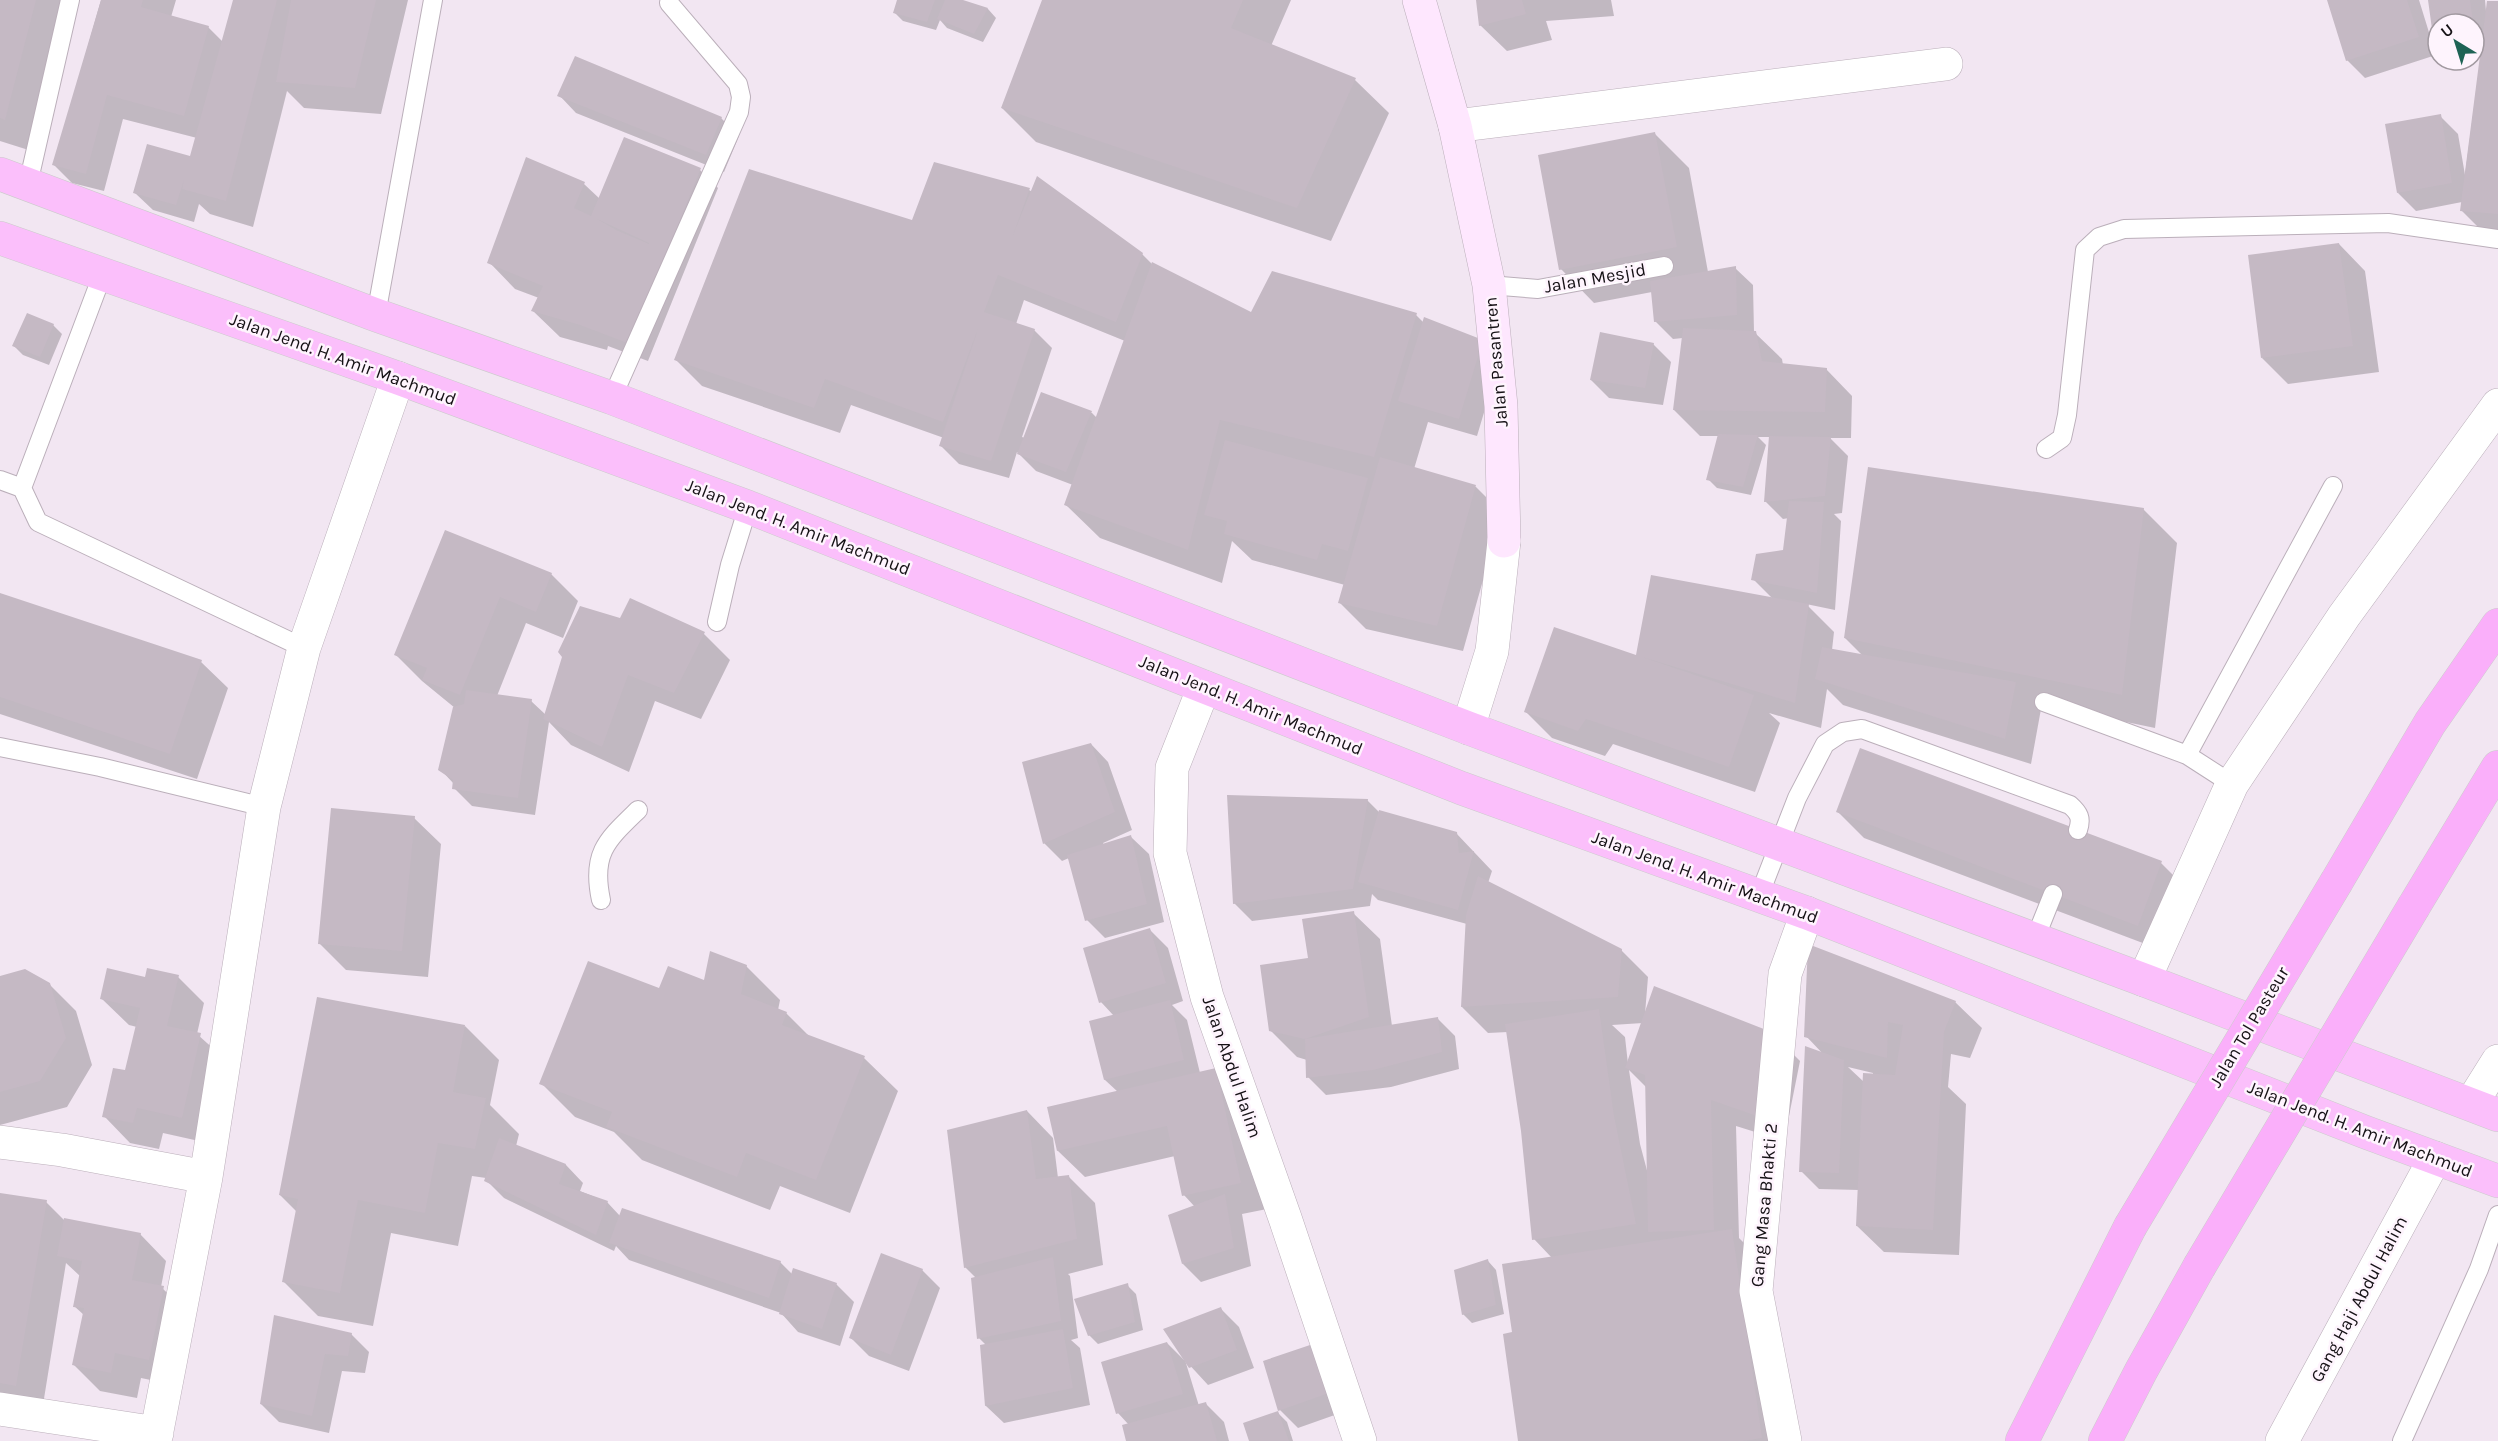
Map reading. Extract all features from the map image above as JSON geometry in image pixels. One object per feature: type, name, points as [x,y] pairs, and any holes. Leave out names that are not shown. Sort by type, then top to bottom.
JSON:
[{"type":"highway","points":[[14,179],[376,315],[612,398],[1468,728],[2484,1109]]},
{"type":"highway","name":"Jalan Jend. H. Amir Machmud","points":[[0,238],[398,378],[748,507],[1461,788],[1807,913],[2498,1181]]},
{"type":"highway","name":"Jalan Tol Pasteur","points":[[2022,1441],[2130,1227],[2430,723],[2498,625]]},
{"type":"highway","points":[[2105,1441],[2199,1267],[2498,767]]},
{"type":"main road","name":"Jalan Pasantren","points":[[1419,0],[1455,126],[1490,285],[1501,406],[1504,541]]},
{"type":"street","points":[[1455,126],[1946,64]]},
{"type":"street","points":[[0,1409],[156,1437],[206,1177],[264,807],[304,648],[398,378]]},
{"type":"street","points":[[2144,980],[2232,784],[2344,616],[2498,405]]},
{"type":"street","name":"Jalan Pasantren","points":[[1468,728],[1492,651],[1504,541]]},
{"type":"street","name":"Jalan Abdul Halim","points":[[1204,687],[1172,768],[1170,853],[1207,997],[1286,1218],[1360,1441]]},
{"type":"street","name":"Gang Masa Bhakti 2","points":[[1785,1441],[1756,1291],[1785,974],[1807,913]]},
{"type":"street","points":[[2484,1109],[2498,1061]]},
{"type":"street","points":[[0,1142],[62,1150],[206,1177]]},
{"type":"street","name":"Gang Haji Abdul Halim","points":[[2282,1441],[2435,1158]]},
{"type":"lane","points":[[14,179],[70,0]]},
{"type":"lane","points":[[376,315],[433,0]]},
{"type":"lane","points":[[612,398],[739,112],[741,97],[738,84],[669,3]]},
{"type":"lane","points":[[2046,449],[2062,438],[2067,415],[2085,250],[2099,237],[2124,229],[2388,222],[2498,239]]},
{"type":"lane","name":"Jalan Mesjid","points":[[1490,285],[1538,289],[1664,267]]},
{"type":"lane","points":[[22,488],[103,273]]},
{"type":"lane","points":[[0,480],[22,488],[38,522],[304,648]]},
{"type":"lane","points":[[2187,755],[2333,486]]},
{"type":"lane","points":[[717,622],[730,565],[748,507]]},
{"type":"lane","points":[[2044,702],[2187,755],[2232,784]]},
{"type":"lane","points":[[1759,896],[1797,798],[1825,744],[1844,732],[1862,729],[2070,805],[2079,812],[2078,830]]},
{"type":"lane","points":[[0,747],[100,767],[264,807]]},
{"type":"lane","points":[[601,900],[596,877],[602,850],[617,830],[639,810]]},
{"type":"lane","points":[[2035,939],[2053,894]]},
{"type":"lane","points":[[2402,1441],[2479,1269],[2498,1215]]},
{"type":"building","points":[[0,0],[36,0],[5,120],[0,118]]},
{"type":"building","points":[[101,0],[143,0],[141,7],[209,26],[184,116],[107,95],[86,174],[52,165]]},
{"type":"building","points":[[233,0],[277,0],[226,201],[182,189],[184,180],[176,205],[133,193],[147,144],[190,156]]},
{"type":"building","points":[[291,0],[376,0],[355,88],[276,82]]},
{"type":"building","points":[[897,0],[935,0],[927,22],[893,13]]},
{"type":"building","points":[[945,0],[963,0],[988,8],[974,34],[937,19]]},
{"type":"building","points":[[1042,0],[1243,0],[1231,28],[1356,78],[1297,208],[1001,108]]},
{"type":"building","points":[[1476,0],[1522,0],[1526,14],[1479,26]]},
{"type":"building","points":[[2327,0],[2407,0],[2419,37],[2346,61]]},
{"type":"building","points":[[2428,0],[2470,0],[2472,12],[2430,12]]},
{"type":"building","points":[[2487,1],[2498,1],[2498,214],[2460,211],[2478,72],[2486,72]]},
{"type":"building","points":[[575,56],[722,117],[706,155],[557,96]]},
{"type":"building","points":[[2441,114],[2452,183],[2397,193],[2385,124]]},
{"type":"building","points":[[1655,132],[1677,247],[1559,270],[1538,155]]},
{"type":"building","points":[[624,137],[701,168],[630,344],[580,325],[531,311],[543,286],[487,263],[526,157],[585,182],[574,208],[591,216]],"holes":[[[597,219],[649,243],[616,230]]]},
{"type":"building","points":[[934,162],[1030,188],[1013,235],[1037,176],[1143,253],[1116,322],[998,275],[984,312],[1035,329],[991,461],[939,446],[978,329],[943,422],[825,379],[814,408],[674,360],[749,169],[912,220]]},
{"type":"building","points":[[2339,243],[2353,346],[2261,358],[2248,255]]},
{"type":"building","points":[[1152,262],[1251,312],[1272,271],[1417,313],[1374,457],[1220,420],[1188,550],[1064,505]]},
{"type":"building","points":[[1736,266],[1737,315],[1654,322],[1650,281]]},
{"type":"building","points":[[27,313],[54,324],[40,357],[12,346]]},
{"type":"building","points":[[1424,317],[1483,340],[1459,419],[1398,401]]},
{"type":"building","points":[[1683,328],[1756,331],[1762,361],[1827,368],[1825,412],[1673,410]]},
{"type":"building","points":[[1600,332],[1654,343],[1645,388],[1590,380]]},
{"type":"building","points":[[1041,392],[1092,411],[1066,472],[1017,454]]},
{"type":"building","points":[[1718,434],[1758,435],[1743,487],[1706,480]]},
{"type":"building","points":[[1769,436],[1831,437],[1825,496],[1764,502]]},
{"type":"building","points":[[1225,440],[1368,478],[1348,551],[1322,544],[1317,560],[1224,534],[1227,521],[1204,515]]},
{"type":"building","points":[[1380,457],[1476,485],[1437,626],[1338,603]]},
{"type":"building","points":[[1868,467],[2144,508],[2122,695],[1844,638]]},
{"type":"building","points":[[1789,501],[1824,502],[1817,593],[1751,580],[1756,554],[1783,550]]},
{"type":"building","points":[[445,530],[552,573],[536,612],[500,597],[460,695],[422,680],[427,668],[394,655]]},
{"type":"building","points":[[1651,575],[1809,604],[1795,703],[1642,657],[1754,695],[1729,767],[1586,719],[1578,731],[1524,712],[1554,627],[1636,655]]},
{"type":"building","points":[[0,593],[202,660],[170,754],[0,697]]},
{"type":"building","points":[[630,598],[705,632],[674,693],[628,675],[602,747],[543,719],[562,657],[558,652],[580,606],[620,618]]},
{"type":"building","points":[[1822,647],[2016,682],[2005,739],[1815,679]]},
{"type":"building","points":[[466,690],[532,699],[518,798],[452,789],[453,780],[438,770],[453,707],[464,704]]},
{"type":"building","points":[[1091,743],[1115,812],[1043,844],[1022,762]]},
{"type":"building","points":[[1860,748],[2162,861],[2138,926],[1836,812]]},
{"type":"building","points":[[1227,795],[1368,799],[1353,889],[1233,904]]},
{"type":"building","points":[[331,808],[415,816],[402,951],[318,944]]},
{"type":"building","points":[[1379,810],[1457,832],[1459,853],[1474,851],[1458,910],[1358,882]]},
{"type":"building","points":[[1131,835],[1147,904],[1085,921],[1067,855]]},
{"type":"building","points":[[1478,876],[1622,949],[1618,997],[1461,1007],[1466,915]]},
{"type":"building","points":[[1354,911],[1369,1017],[1305,1039],[1269,1031],[1260,965],[1308,958],[1302,919]]},
{"type":"building","points":[[1150,928],[1166,983],[1099,1003],[1083,948]]},
{"type":"building","points":[[1808,944],[1956,1001],[1944,1032],[1933,1230],[1856,1226],[1863,1073],[1895,1075],[1903,1025],[1888,1022],[1887,1058],[1804,1037]]},
{"type":"building","points":[[710,951],[747,965],[741,994],[787,1012],[782,1025],[865,1056],[816,1180],[746,1153],[737,1177],[606,1127],[612,1112],[539,1084],[588,961],[659,988],[668,966],[704,980]]},
{"type":"building","points":[[107,968],[145,977],[147,968],[179,975],[167,1026],[201,1033],[182,1118],[137,1108],[133,1123],[102,1117],[113,1068],[125,1070],[140,1008],[100,999]]},
{"type":"building","points":[[25,969],[50,983],[66,1038],[40,1081],[0,1092],[0,976]]},
{"type":"building","points":[[1654,986],[1774,1033],[1757,1116],[1711,1100],[1714,1230],[1648,1232],[1645,1075],[1625,1068]]},
{"type":"building","points":[[317,997],[465,1025],[453,1092],[486,1098],[475,1149],[438,1143],[425,1213],[358,1200],[340,1293],[282,1282],[298,1199],[279,1195]]},
{"type":"building","points":[[1170,1000],[1184,1060],[1104,1080],[1089,1021]]},
{"type":"building","points":[[1599,1009],[1614,1116],[1636,1224],[1532,1240],[1521,1131],[1505,1024]]},
{"type":"building","points":[[1438,1017],[1442,1052],[1373,1070],[1306,1078],[1305,1039]]},
{"type":"building","points":[[1805,1046],[1844,1060],[1839,1173],[1799,1172]]},
{"type":"building","points":[[1216,1068],[1241,1183],[1182,1196],[1167,1126],[1057,1151],[1047,1107]]},
{"type":"building","points":[[1027,1110],[1036,1179],[1069,1175],[1077,1239],[964,1268],[947,1130]]},
{"type":"building","points":[[499,1138],[566,1164],[559,1184],[608,1201],[596,1235],[484,1181]]},
{"type":"building","points":[[0,1193],[47,1200],[16,1386],[0,1383]]},
{"type":"building","points":[[1225,1194],[1234,1248],[1182,1264],[1168,1215]]},
{"type":"building","points":[[622,1208],[781,1261],[769,1298],[609,1243]]},
{"type":"building","points":[[64,1218],[141,1233],[132,1280],[164,1286],[149,1360],[115,1353],[111,1373],[72,1365],[84,1308],[73,1307],[82,1261],[57,1256]]},
{"type":"building","points":[[1732,1229],[1762,1438],[1743,1441],[1518,1441],[1503,1334],[1512,1332],[1502,1264]]},
{"type":"building","points":[[881,1253],[923,1269],[891,1355],[849,1338]]},
{"type":"building","points":[[1053,1257],[1061,1321],[977,1339],[971,1278]]},
{"type":"building","points":[[1488,1259],[1496,1305],[1462,1315],[1454,1270]]},
{"type":"building","points":[[793,1268],[837,1283],[822,1329],[779,1314]]},
{"type":"building","points":[[1128,1283],[1135,1322],[1088,1336],[1074,1299]]},
{"type":"building","points":[[1221,1307],[1237,1350],[1189,1368],[1163,1329]]},
{"type":"building","points":[[274,1315],[352,1333],[348,1356],[325,1354],[312,1416],[260,1404]]},
{"type":"building","points":[[1063,1329],[1073,1388],[985,1406],[980,1345]]},
{"type":"building","points":[[1167,1342],[1183,1394],[1116,1414],[1101,1362]]},
{"type":"building","points":[[1313,1344],[1329,1393],[1278,1411],[1263,1361]]},
{"type":"building","points":[[1206,1402],[1217,1441],[1126,1441],[1122,1425]]},
{"type":"building","points":[[1278,1411],[1289,1441],[1249,1441],[1243,1423]]}]
